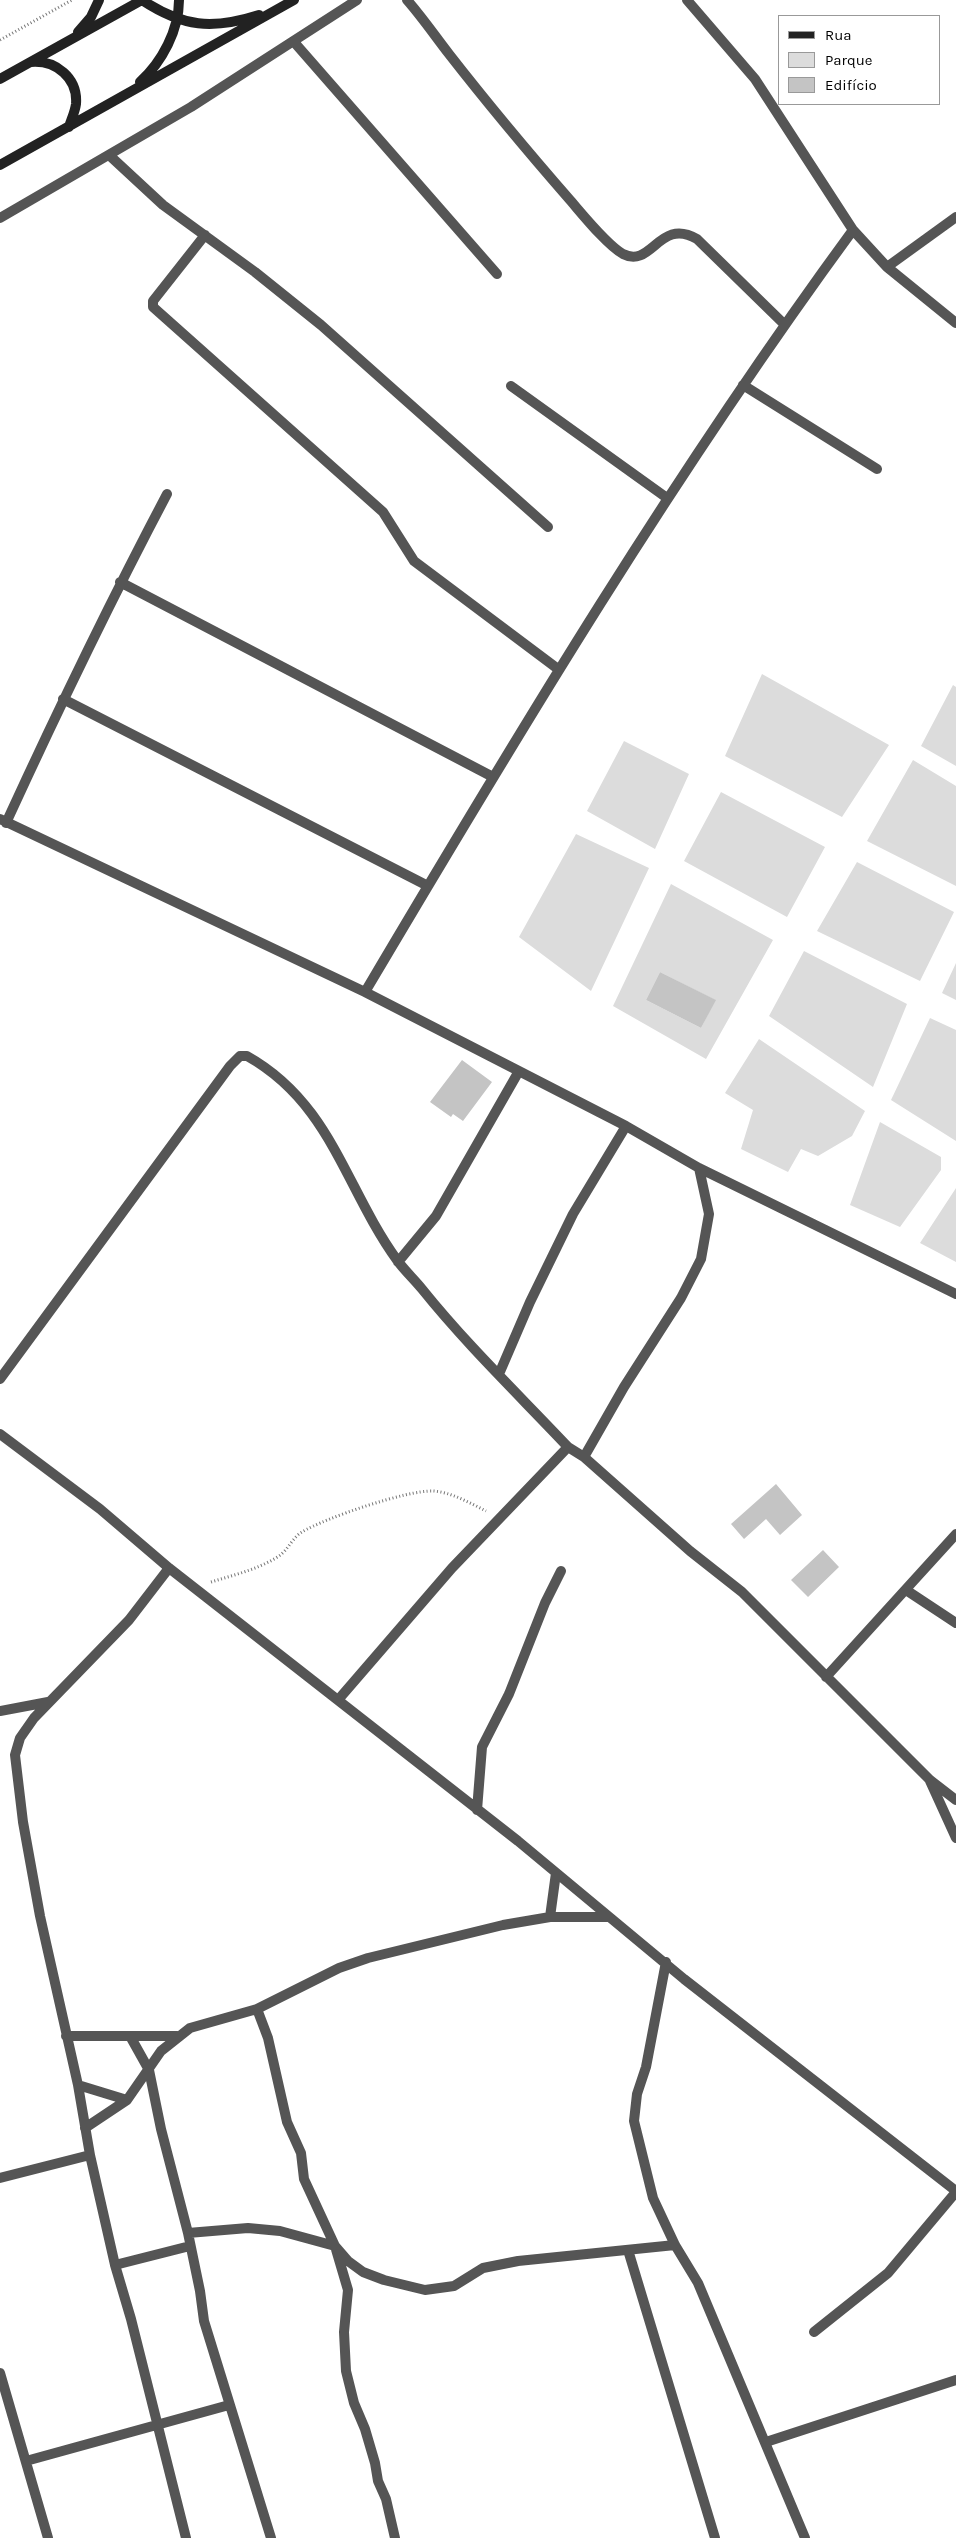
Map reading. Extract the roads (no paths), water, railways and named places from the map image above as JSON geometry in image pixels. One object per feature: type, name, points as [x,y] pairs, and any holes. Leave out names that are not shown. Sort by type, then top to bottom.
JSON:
[{"type":"street","points":[[60,46],[79,31],[91,17],[99,0]]},
{"type":"street","points":[[0,79],[142,0],[163,14],[193,24],[213,26],[281,7]]},
{"type":"street","points":[[126,94],[149,73],[159,60],[174,28],[179,0]]},
{"type":"street","points":[[0,165],[294,0]]},
{"type":"street","points":[[0,218],[109,155],[294,42],[357,0]]},
{"type":"street","points":[[407,0],[475,87],[565,194],[595,229],[623,254],[641,256],[674,233],[686,233],[697,240],[784,324]]},
{"type":"street","points":[[687,0],[754,80],[853,230],[887,268],[956,323]]},
{"type":"street","points":[[294,42],[497,274]]},
{"type":"street","points":[[31,62],[52,64],[63,71],[71,81],[75,92],[76,105],[69,127]]},
{"type":"street","points":[[109,155],[163,205],[205,235],[321,325],[548,527]]},
{"type":"street","points":[[887,268],[956,217]]},
{"type":"street","points":[[365,992],[558,669],[667,498],[784,324],[853,230]]},
{"type":"street","points":[[205,235],[153,301],[153,307],[383,512],[414,561],[558,669]]},
{"type":"street","points":[[743,385],[877,469]]},
{"type":"street","points":[[512,386],[667,498]]},
{"type":"street","points":[[167,494],[120,582],[3,821],[365,992],[626,1126],[699,1168],[956,1294]]},
{"type":"street","points":[[120,582],[493,777]]},
{"type":"street","points":[[63,699],[428,886]]},
{"type":"street","points":[[0,1379],[230,1066],[240,1056],[247,1056],[296,1094],[324,1129],[371,1221],[398,1262],[444,1317],[568,1447],[584,1458],[690,1551],[742,1592],[930,1780],[956,1800]]},
{"type":"street","points":[[398,1262],[436,1216],[519,1071]]},
{"type":"street","points":[[499,1374],[530,1302],[573,1214],[626,1126]]},
{"type":"street","points":[[584,1458],[624,1387],[681,1298],[701,1259],[709,1214],[699,1168]]},
{"type":"street","points":[[0,1434],[100,1510],[169,1568],[477,1810],[822,2088],[880,2130],[956,2192],[888,2273],[814,2332]]},
{"type":"street","points":[[338,1700],[452,1568],[568,1447]]},
{"type":"street","points":[[826,1677],[863,1634],[906,1590],[956,1534]]},
{"type":"street","points":[[169,1568],[130,1620],[48,1702],[20,1738],[15,1755],[23,1822],[40,1916],[78,2086],[90,2156],[115,2265],[186,2538]]},
{"type":"street","points":[[477,1810],[482,1747],[509,1694],[545,1602],[561,1571]]},
{"type":"street","points":[[906,1590],[956,1623]]},
{"type":"street","points":[[1,1707],[48,1702]]},
{"type":"street","points":[[930,1780],[956,1838]]},
{"type":"street","points":[[550,1917],[556,1873]]},
{"type":"street","points":[[85,2128],[127,2100],[161,2051],[177,2036],[190,2028],[258,2009],[339,1968],[368,1958],[503,1924],[550,1917],[608,1917]]},
{"type":"street","points":[[666,1962],[646,2067],[637,2094],[634,2120],[653,2198],[675,2245],[698,2283],[805,2538]]},
{"type":"street","points":[[258,2009],[268,2038],[287,2122],[301,2153],[304,2179],[335,2246],[348,2290],[344,2332],[346,2371],[354,2403],[375,2463],[378,2481],[386,2499],[395,2538]]},
{"type":"street","points":[[66,2036],[177,2036]]},
{"type":"street","points":[[130,2036],[149,2070],[161,2129],[188,2233],[204,2321],[271,2538]]},
{"type":"street","points":[[78,2086],[127,2100]]},
{"type":"street","points":[[0,2178],[90,2156]]},
{"type":"street","points":[[188,2233],[248,2228],[280,2231],[335,2246],[348,2262],[363,2272],[384,2280],[425,2290],[454,2286],[483,2268],[518,2261],[675,2245]]},
{"type":"street","points":[[115,2265],[190,2246]]},
{"type":"street","points":[[628,2250],[715,2538]]},
{"type":"street","points":[[0,2373],[48,2538]]},
{"type":"street","points":[[766,2442],[956,2380]]},
{"type":"street","points":[[26,2461],[229,2405]]}]
